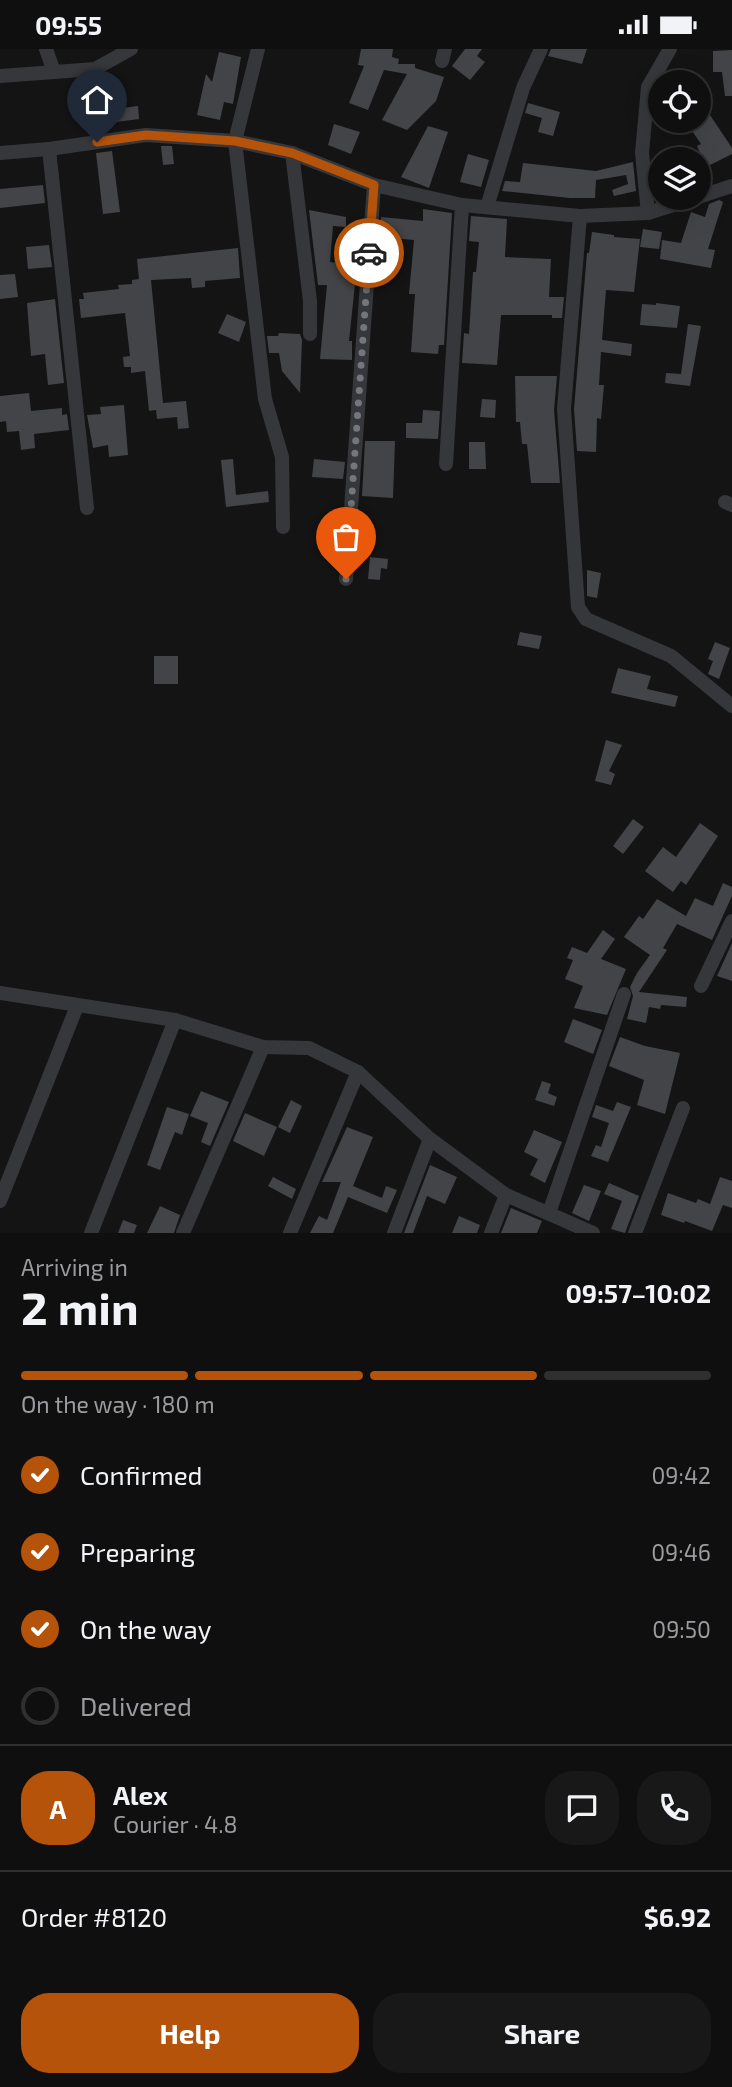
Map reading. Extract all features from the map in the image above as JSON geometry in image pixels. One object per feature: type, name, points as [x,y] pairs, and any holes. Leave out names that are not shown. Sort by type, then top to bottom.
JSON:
[{"type":"street","points":[[46,49],[54,72]]},
{"type":"street","points":[[0,76],[95,69],[116,53],[131,49]]},
{"type":"street","points":[[258,49],[235,141],[265,399],[282,457],[283,527]]},
{"type":"street","points":[[487,207],[523,88],[541,49]]},
{"type":"street","points":[[648,213],[642,153],[648,87],[670,49]]},
{"type":"street","points":[[0,153],[146,135],[235,141],[292,153],[374,185],[462,205],[580,216],[648,213],[657,210]]},
{"type":"street","points":[[49,149],[87,508]]},
{"type":"street","points":[[292,153],[310,301],[310,334]]},
{"type":"street","points":[[346,579],[374,185]]},
{"type":"street","points":[[711,193],[732,186]]},
{"type":"street","points":[[446,464],[462,205]]},
{"type":"street","points":[[580,216],[564,408],[578,607],[586,619],[671,656],[732,706]]},
{"type":"street","points":[[701,986],[732,921]]},
{"type":"street","points":[[0,993],[176,1020],[263,1047],[309,1048],[358,1072],[429,1139],[506,1195],[592,1233]]},
{"type":"street","points":[[549,1213],[624,994]]},
{"type":"street","points":[[0,1201],[77,1006]]},
{"type":"street","points":[[91,1233],[176,1020]]},
{"type":"street","points":[[183,1233],[263,1047]]},
{"type":"street","points":[[290,1233],[358,1072]]},
{"type":"street","points":[[635,1233],[683,1108]]},
{"type":"street","points":[[394,1233],[429,1139]]},
{"type":"street","points":[[491,1233],[506,1195]]},
{"type":"building","points":[[361,49],[393,49],[392,57],[399,59],[398,64],[415,64],[415,68],[444,77],[436,101],[407,130],[382,120],[407,74],[384,70],[368,110],[349,103],[364,66],[358,65]]},
{"type":"building","points":[[465,49],[482,49],[477,56],[485,62],[470,80],[452,66]]},
{"type":"building","points":[[551,49],[587,49],[582,64],[548,56]]},
{"type":"building","points":[[732,50],[732,96],[725,96],[722,72],[713,72],[713,51]]},
{"type":"building","points":[[219,52],[241,57],[233,104],[224,102],[220,120],[197,115],[206,74],[212,82]]},
{"type":"building","points":[[528,103],[560,112],[553,136],[538,132],[542,118],[525,113]]},
{"type":"building","points":[[138,106],[139,119],[86,126],[84,113]]},
{"type":"building","points":[[711,116],[732,148],[732,154],[711,164],[711,147],[697,147],[701,144],[693,133],[711,133]]},
{"type":"building","points":[[334,124],[360,132],[351,154],[328,145]]},
{"type":"building","points":[[428,126],[448,132],[429,188],[401,177]]},
{"type":"building","points":[[161,146],[172,146],[174,164],[163,165]]},
{"type":"building","points":[[112,151],[120,212],[103,214],[96,153]]},
{"type":"building","points":[[468,154],[489,160],[481,187],[460,182]]},
{"type":"building","points":[[633,162],[636,191],[614,196],[612,190],[628,184],[626,175],[596,180],[595,198],[502,191],[505,181],[520,182],[523,163],[596,171]]},
{"type":"building","points":[[43,185],[45,203],[0,208],[0,189]]},
{"type":"building","points":[[719,200],[723,202],[708,249],[715,250],[711,268],[660,259],[662,240],[681,243],[691,212],[705,217],[707,210],[711,210],[711,203]]},
{"type":"building","points":[[423,209],[452,213],[444,345],[439,345],[438,354],[411,352],[415,294],[409,294],[414,240],[380,237],[381,217],[423,221]]},
{"type":"building","points":[[309,210],[346,217],[346,227],[333,226],[330,262],[357,265],[349,341],[352,341],[352,360],[320,359],[327,285],[318,285]]},
{"type":"building","points":[[471,216],[507,219],[505,257],[551,259],[549,297],[564,297],[562,318],[552,318],[552,315],[501,315],[497,365],[462,363],[464,333],[469,334],[473,272],[476,272],[479,242],[469,241]]},
{"type":"building","points":[[643,229],[662,232],[659,249],[640,247]]},
{"type":"building","points":[[592,232],[640,239],[634,292],[606,290],[602,340],[632,344],[631,356],[601,352],[599,385],[604,385],[601,419],[597,418],[596,452],[577,451],[574,409],[587,253]]},
{"type":"building","points":[[49,245],[52,267],[28,269],[26,247]]},
{"type":"building","points":[[238,248],[240,278],[205,281],[205,287],[192,288],[191,278],[151,280],[163,403],[186,401],[189,428],[178,429],[177,417],[157,419],[156,410],[149,411],[145,371],[131,373],[131,367],[124,367],[123,357],[130,356],[125,313],[81,318],[79,299],[84,299],[83,293],[119,289],[118,285],[132,284],[132,280],[139,279],[137,259]]},
{"type":"building","points":[[15,274],[18,297],[0,299],[0,275]]},
{"type":"building","points":[[55,299],[64,383],[48,385],[45,354],[31,356],[27,303]]},
{"type":"building","points":[[642,304],[680,306],[677,328],[640,325]]},
{"type":"building","points":[[227,314],[246,322],[239,342],[218,333]]},
{"type":"building","points":[[688,324],[701,326],[690,386],[665,383],[666,373],[681,374]]},
{"type":"building","points":[[279,333],[300,334],[300,393],[282,371],[279,353],[269,353],[267,336],[278,336]]},
{"type":"building","points":[[515,376],[557,376],[554,410],[560,483],[531,483],[527,444],[522,444],[520,422],[516,422]]},
{"type":"building","points":[[29,393],[31,411],[62,408],[62,415],[67,414],[69,430],[34,434],[35,448],[21,450],[19,431],[7,432],[6,421],[0,422],[0,396]]},
{"type":"building","points":[[482,399],[496,400],[495,418],[480,417]]},
{"type":"building","points":[[124,405],[128,455],[109,457],[108,445],[93,448],[87,415],[101,414],[100,407]]},
{"type":"building","points":[[423,410],[440,411],[438,439],[406,438],[406,423],[422,423]]},
{"type":"building","points":[[365,441],[395,441],[393,498],[362,496]]},
{"type":"building","points":[[469,442],[485,442],[486,469],[469,469]]},
{"type":"building","points":[[233,459],[236,495],[268,491],[269,502],[226,507],[221,460]]},
{"type":"building","points":[[314,459],[345,462],[343,479],[312,477]]},
{"type":"building","points":[[370,557],[388,559],[387,569],[381,568],[380,580],[368,579]]},
{"type":"building","points":[[587,570],[601,573],[597,598],[587,596]]},
{"type":"building","points":[[520,632],[542,636],[539,649],[517,645]]},
{"type":"building","points":[[715,642],[730,648],[719,679],[708,674],[713,661],[708,659]]},
{"type":"building","points":[[154,656],[178,656],[178,684],[154,684]]},
{"type":"building","points":[[618,668],[651,676],[647,689],[678,696],[675,707],[611,693]]},
{"type":"building","points":[[606,740],[622,745],[609,771],[615,774],[611,785],[595,781]]},
{"type":"building","points":[[633,819],[644,827],[623,854],[613,846]]},
{"type":"building","points":[[700,823],[718,836],[686,885],[681,881],[673,892],[645,871],[663,847],[676,857]]},
{"type":"building","points":[[723,883],[732,887],[732,896],[712,940],[677,924],[663,948],[667,950],[639,992],[687,997],[686,1007],[649,1007],[646,1023],[627,1019],[633,996],[630,987],[650,955],[624,937],[639,916],[643,919],[657,899],[686,916],[695,898],[713,906]]},
{"type":"building","points":[[603,930],[615,939],[601,959],[626,969],[607,1015],[574,1008],[583,986],[565,979],[573,960],[567,958],[572,947],[587,953]]},
{"type":"building","points":[[732,943],[732,981],[717,976]]},
{"type":"building","points":[[573,1019],[602,1030],[593,1054],[564,1042]]},
{"type":"building","points":[[620,1037],[645,1046],[680,1053],[665,1114],[637,1105],[644,1080],[609,1066]]},
{"type":"building","points":[[542,1081],[551,1084],[548,1093],[557,1097],[554,1106],[535,1100]]},
{"type":"building","points":[[201,1091],[229,1102],[210,1146],[201,1142],[208,1123],[190,1116]]},
{"type":"building","points":[[291,1100],[302,1106],[290,1133],[278,1127]]},
{"type":"building","points":[[617,1102],[631,1107],[608,1162],[591,1156],[596,1145],[601,1147],[609,1123],[592,1117],[596,1105],[613,1111]]},
{"type":"building","points":[[167,1107],[189,1114],[182,1135],[175,1132],[160,1170],[147,1165]]},
{"type":"building","points":[[245,1113],[277,1127],[264,1156],[233,1141]]},
{"type":"building","points":[[347,1127],[373,1137],[353,1186],[382,1198],[386,1186],[397,1190],[387,1213],[348,1197],[333,1233],[310,1233],[319,1216],[327,1220],[341,1182],[322,1182]]},
{"type":"building","points":[[534,1130],[562,1142],[545,1183],[530,1175],[538,1159],[524,1152]]},
{"type":"building","points":[[430,1165],[457,1177],[445,1204],[427,1196],[413,1233],[404,1233]]},
{"type":"building","points":[[273,1177],[296,1189],[292,1199],[268,1186]]},
{"type":"building","points":[[720,1177],[732,1181],[732,1208],[723,1205],[712,1231],[661,1215],[668,1193],[696,1203],[698,1199],[710,1204]]},
{"type":"building","points":[[609,1183],[639,1196],[625,1233],[611,1229],[622,1201],[604,1194]]},
{"type":"building","points":[[584,1185],[601,1191],[589,1221],[572,1213]]},
{"type":"building","points":[[160,1206],[180,1215],[174,1233],[147,1233]]},
{"type":"building","points":[[511,1208],[542,1221],[537,1233],[501,1233]]},
{"type":"building","points":[[459,1216],[480,1225],[477,1233],[452,1233]]},
{"type":"building","points":[[123,1220],[137,1225],[134,1233],[118,1233]]},
{"type":"way so far","points":[[346,579],[369,253]]},
{"type":"route","points":[[97,142],[146,135],[235,141],[292,153],[374,185],[369,253]]}]
